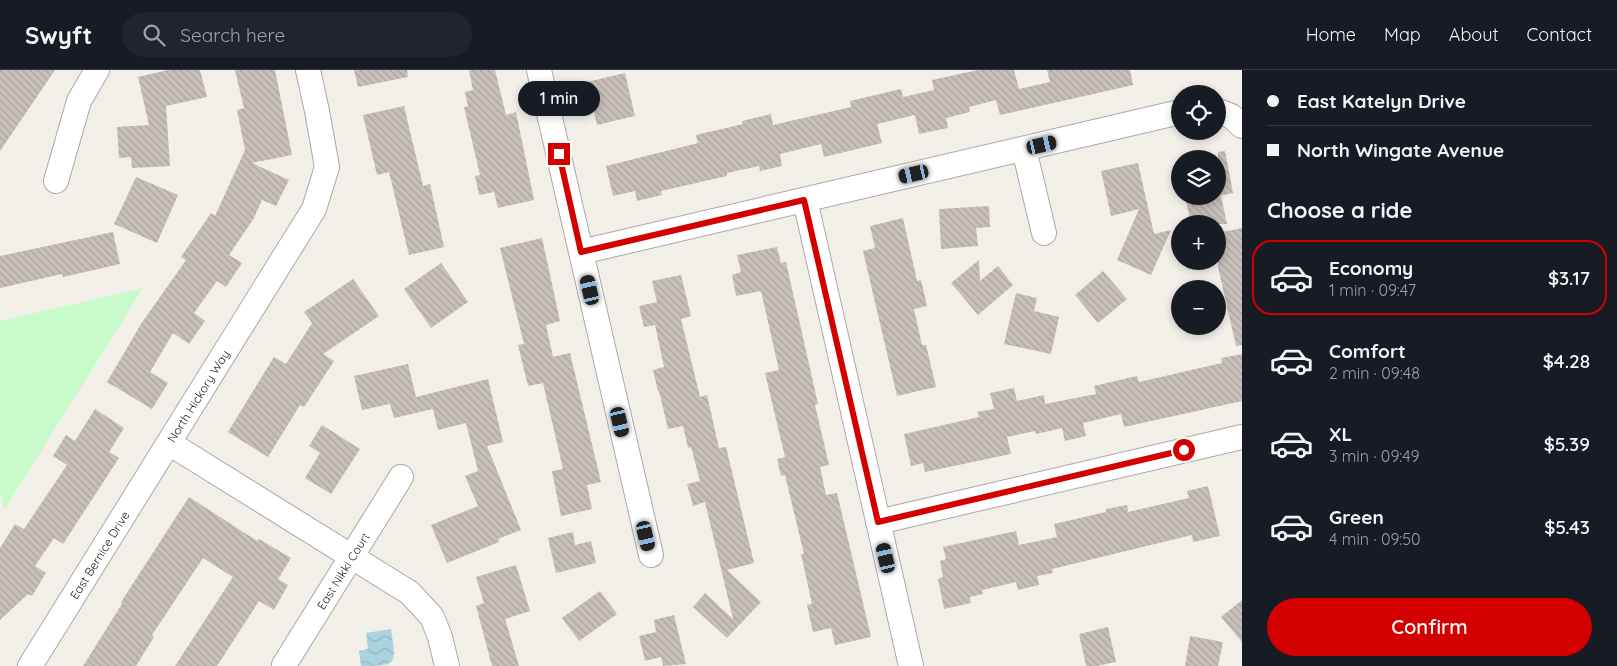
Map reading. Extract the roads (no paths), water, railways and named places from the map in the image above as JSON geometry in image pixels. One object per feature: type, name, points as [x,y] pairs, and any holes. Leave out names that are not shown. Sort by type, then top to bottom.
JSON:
[{"type":"street","points":[[56,181],[79,101],[97,70]]},
{"type":"street","name":"North Hickory Way","points":[[308,70],[327,167],[314,209],[169,443],[410,593],[432,618],[440,637],[447,666]]},
{"type":"street","points":[[539,70],[651,555]]},
{"type":"street","points":[[581,252],[1171,114]]},
{"type":"street","points":[[1226,114],[1242,126]]},
{"type":"street","points":[[1024,149],[1044,233]]},
{"type":"street","points":[[804,200],[911,666]]},
{"type":"street","points":[[878,522],[1242,437]]},
{"type":"street","name":"East Bernice Drive","points":[[30,666],[169,443]]},
{"type":"street","name":"East Nikki Court","points":[[284,665],[401,478]]},
{"type":"water","points":[[391,629],[394,650],[392,661],[389,664],[361,666],[359,651],[368,649],[366,633]]}]
